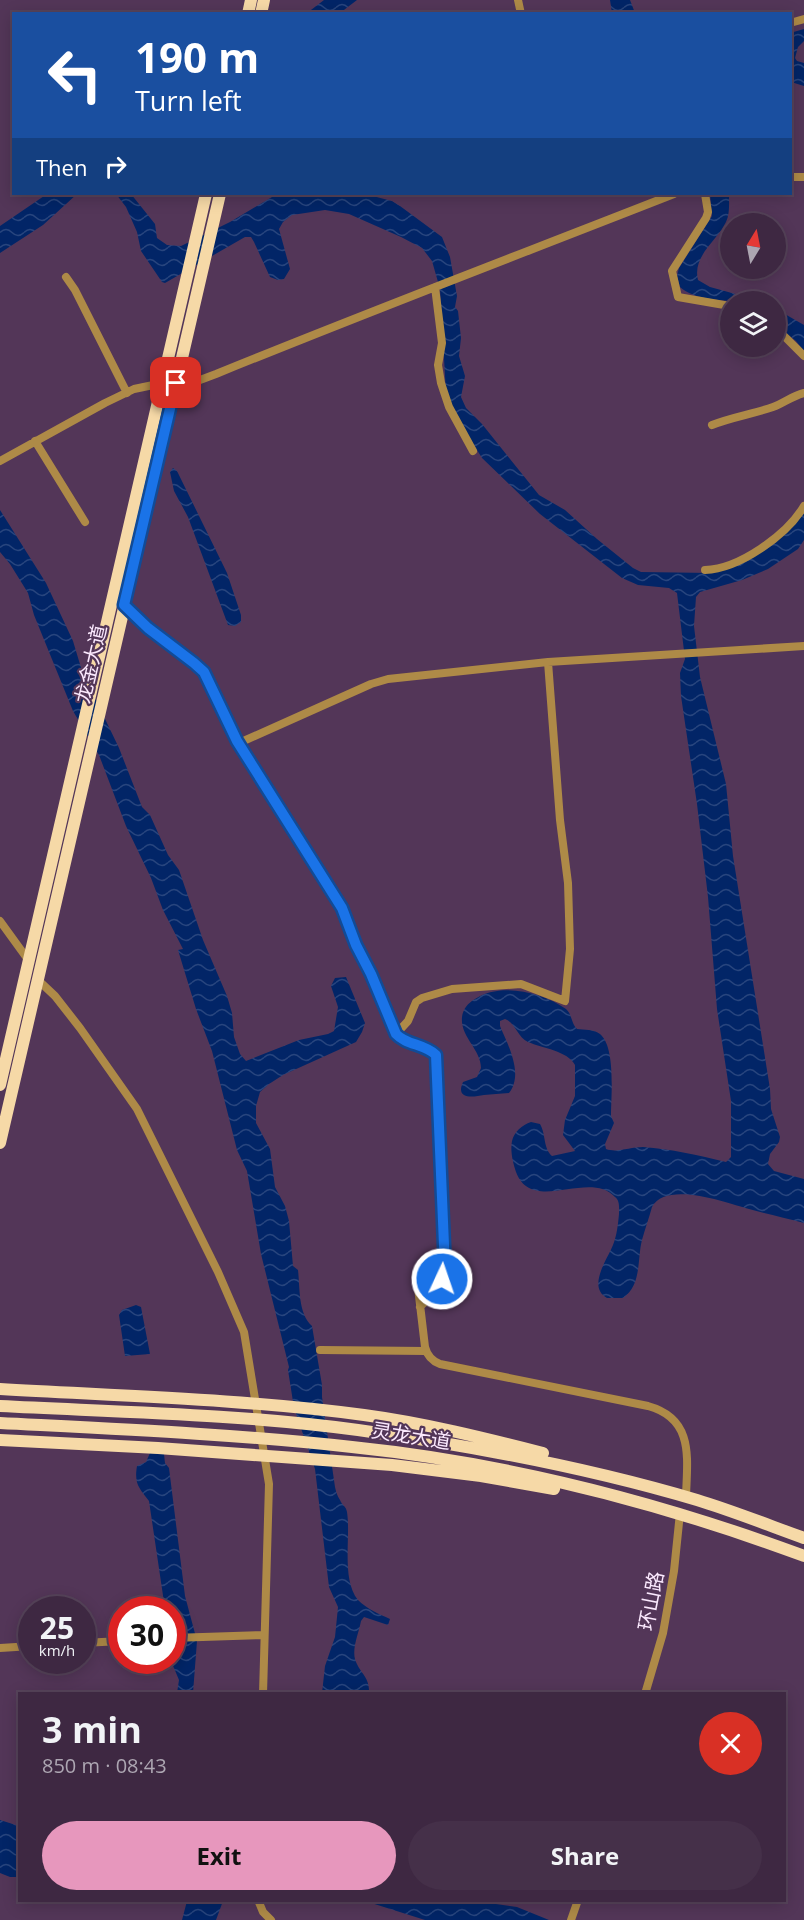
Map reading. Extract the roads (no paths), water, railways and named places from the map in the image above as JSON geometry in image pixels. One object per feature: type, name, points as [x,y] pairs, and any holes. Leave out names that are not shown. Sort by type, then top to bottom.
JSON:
[{"type":"main road","name":"龙金大道","points":[[0,1085],[206,195]]},
{"type":"main road","name":"龙金大道","points":[[0,1143],[220,195]]},
{"type":"main road","points":[[1,1389],[273,1405],[396,1420],[549,1455],[659,1489]]},
{"type":"main road","name":"灵龙大道","points":[[0,1406],[214,1418],[356,1430],[509,1454],[659,1489],[804,1538]]},
{"type":"main road","name":"灵龙大道","points":[[0,1424],[213,1435],[354,1447],[506,1471],[680,1513],[804,1556]]},
{"type":"main road","points":[[0,1440],[368,1464],[470,1474],[590,1497],[638,1502]]},
{"type":"street","points":[[176,383],[193,382],[216,374],[671,195]]},
{"type":"street","points":[[705,195],[708,212],[706,218],[672,271],[678,297],[720,304]]},
{"type":"street","points":[[66,277],[75,290],[127,393]]},
{"type":"street","points":[[436,286],[442,343],[438,365],[441,383],[449,407],[473,451]]},
{"type":"street","points":[[786,338],[804,356]]},
{"type":"street","points":[[0,461],[88,411],[127,393],[163,383]]},
{"type":"street","points":[[712,425],[731,417],[772,407],[804,393]]},
{"type":"street","points":[[35,441],[85,522]]},
{"type":"street","points":[[705,570],[720,569],[762,549],[791,523],[804,506]]},
{"type":"street","points":[[124,605],[158,636],[201,669],[239,743],[342,908],[396,1034],[400,1039],[431,1050],[436,1055],[445,1269],[437,1290],[420,1307]]},
{"type":"street","points":[[239,743],[379,681],[396,677],[548,662],[804,646]]},
{"type":"street","points":[[396,1034],[408,1021],[416,1002],[452,988],[521,984],[565,1002],[570,949],[568,883],[560,820],[548,662]]},
{"type":"street","points":[[0,921],[29,961]]},
{"type":"street","points":[[38,980],[55,996],[74,1020],[137,1109],[222,1281],[244,1332],[269,1484],[262,1692]]},
{"type":"street","points":[[417,1279],[426,1351],[433,1361],[648,1406],[665,1413],[680,1427],[686,1443],[686,1497]]},
{"type":"street","points":[[320,1350],[426,1351]]},
{"type":"street","name":"环山路","points":[[646,1692],[663,1633],[674,1571],[680,1513]]},
{"type":"street","points":[[186,1637],[264,1635]]},
{"type":"street","points":[[0,1648],[18,1647]]},
{"type":"street","points":[[259,1902],[263,1912],[271,1920]]},
{"type":"street","points":[[571,1920],[577,1902]]},
{"type":"water","points":[[324,0],[357,0],[341,12],[308,12]]},
{"type":"water","points":[[610,0],[630,0],[635,12],[612,12]]},
{"type":"water","points":[[804,29],[804,41],[798,47],[795,58],[804,63],[804,86],[792,82],[792,32]]},
{"type":"water","points":[[46,195],[76,195],[43,225],[0,253],[0,226]]},
{"type":"water","points":[[117,195],[132,195],[155,224],[157,238],[167,245],[181,246],[279,195],[369,195],[392,201],[400,206],[442,237],[450,257],[461,338],[459,356],[465,376],[461,397],[466,408],[482,424],[539,495],[565,510],[597,539],[641,572],[712,573],[758,554],[804,509],[804,540],[798,549],[768,569],[742,580],[700,592],[696,597],[694,626],[700,677],[726,784],[733,856],[770,1089],[771,1109],[780,1137],[770,1154],[768,1164],[774,1171],[804,1179],[804,1223],[698,1196],[670,1195],[659,1199],[652,1207],[643,1236],[638,1271],[633,1286],[623,1298],[607,1298],[601,1293],[599,1280],[616,1233],[619,1209],[617,1199],[604,1190],[591,1187],[535,1190],[524,1184],[516,1172],[512,1157],[511,1145],[515,1135],[531,1122],[540,1124],[547,1149],[552,1156],[575,1151],[563,1135],[565,1120],[575,1096],[575,1065],[572,1060],[561,1053],[524,1040],[512,1024],[505,1019],[500,1021],[500,1026],[515,1068],[515,1077],[509,1093],[470,1097],[461,1092],[463,1082],[477,1077],[481,1068],[478,1055],[462,1024],[466,1006],[485,994],[496,991],[521,991],[556,1003],[566,1009],[577,1029],[595,1031],[605,1040],[611,1061],[611,1116],[614,1123],[605,1144],[606,1149],[653,1148],[726,1162],[731,1157],[731,1101],[717,1009],[708,897],[697,804],[681,696],[680,673],[685,659],[677,593],[669,588],[638,585],[622,578],[540,514],[482,458],[462,426],[446,393],[440,289],[432,261],[422,248],[349,214],[325,210],[292,215],[283,222],[279,229],[290,269],[284,279],[278,280],[270,277],[251,237],[245,237],[165,283],[141,251],[137,232],[126,207]]},
{"type":"water","points":[[710,195],[729,195],[729,213],[720,213],[720,232],[706,249],[697,271],[698,280],[710,287],[725,291],[720,291],[720,300],[697,296],[680,287],[677,276],[679,268],[712,216]]},
{"type":"water","points":[[786,315],[804,325],[804,351],[786,333]]},
{"type":"water","points":[[173,468],[177,471],[227,573],[241,615],[241,622],[235,626],[228,625],[188,517],[174,491],[170,472]]},
{"type":"water","points":[[0,510],[46,583],[73,641],[82,671],[119,748],[142,807],[150,815],[168,855],[179,870],[203,940],[227,996],[232,1013],[234,1037],[240,1054],[246,1061],[299,1040],[334,1031],[338,1007],[331,986],[335,978],[346,977],[365,1023],[356,1042],[283,1075],[260,1092],[256,1106],[256,1123],[270,1149],[275,1187],[285,1206],[289,1221],[293,1266],[298,1270],[302,1307],[307,1321],[312,1326],[335,1487],[347,1512],[350,1581],[358,1600],[369,1609],[390,1619],[388,1625],[364,1617],[361,1621],[354,1655],[368,1682],[369,1692],[322,1692],[325,1666],[335,1637],[338,1607],[329,1587],[315,1469],[294,1408],[289,1367],[261,1254],[247,1171],[237,1150],[212,1051],[178,950],[183,949],[126,826],[99,755],[73,711],[34,615],[28,593],[0,552]]},
{"type":"water","points":[[136,1305],[141,1307],[150,1354],[125,1356],[119,1315],[122,1310]]},
{"type":"water","points":[[150,1453],[164,1454],[165,1463],[169,1468],[185,1596],[163,1596],[149,1501],[137,1482],[137,1466],[146,1462]]},
{"type":"water","points":[[186,1600],[197,1641],[193,1692],[177,1692],[179,1680],[176,1674],[186,1674]]},
{"type":"water","points":[[0,1820],[18,1826],[18,1877],[0,1873]]},
{"type":"water","points":[[186,1902],[223,1902],[216,1920],[182,1920]]},
{"type":"water","points":[[368,1902],[482,1902],[517,1907],[549,1920],[425,1920]]}]
